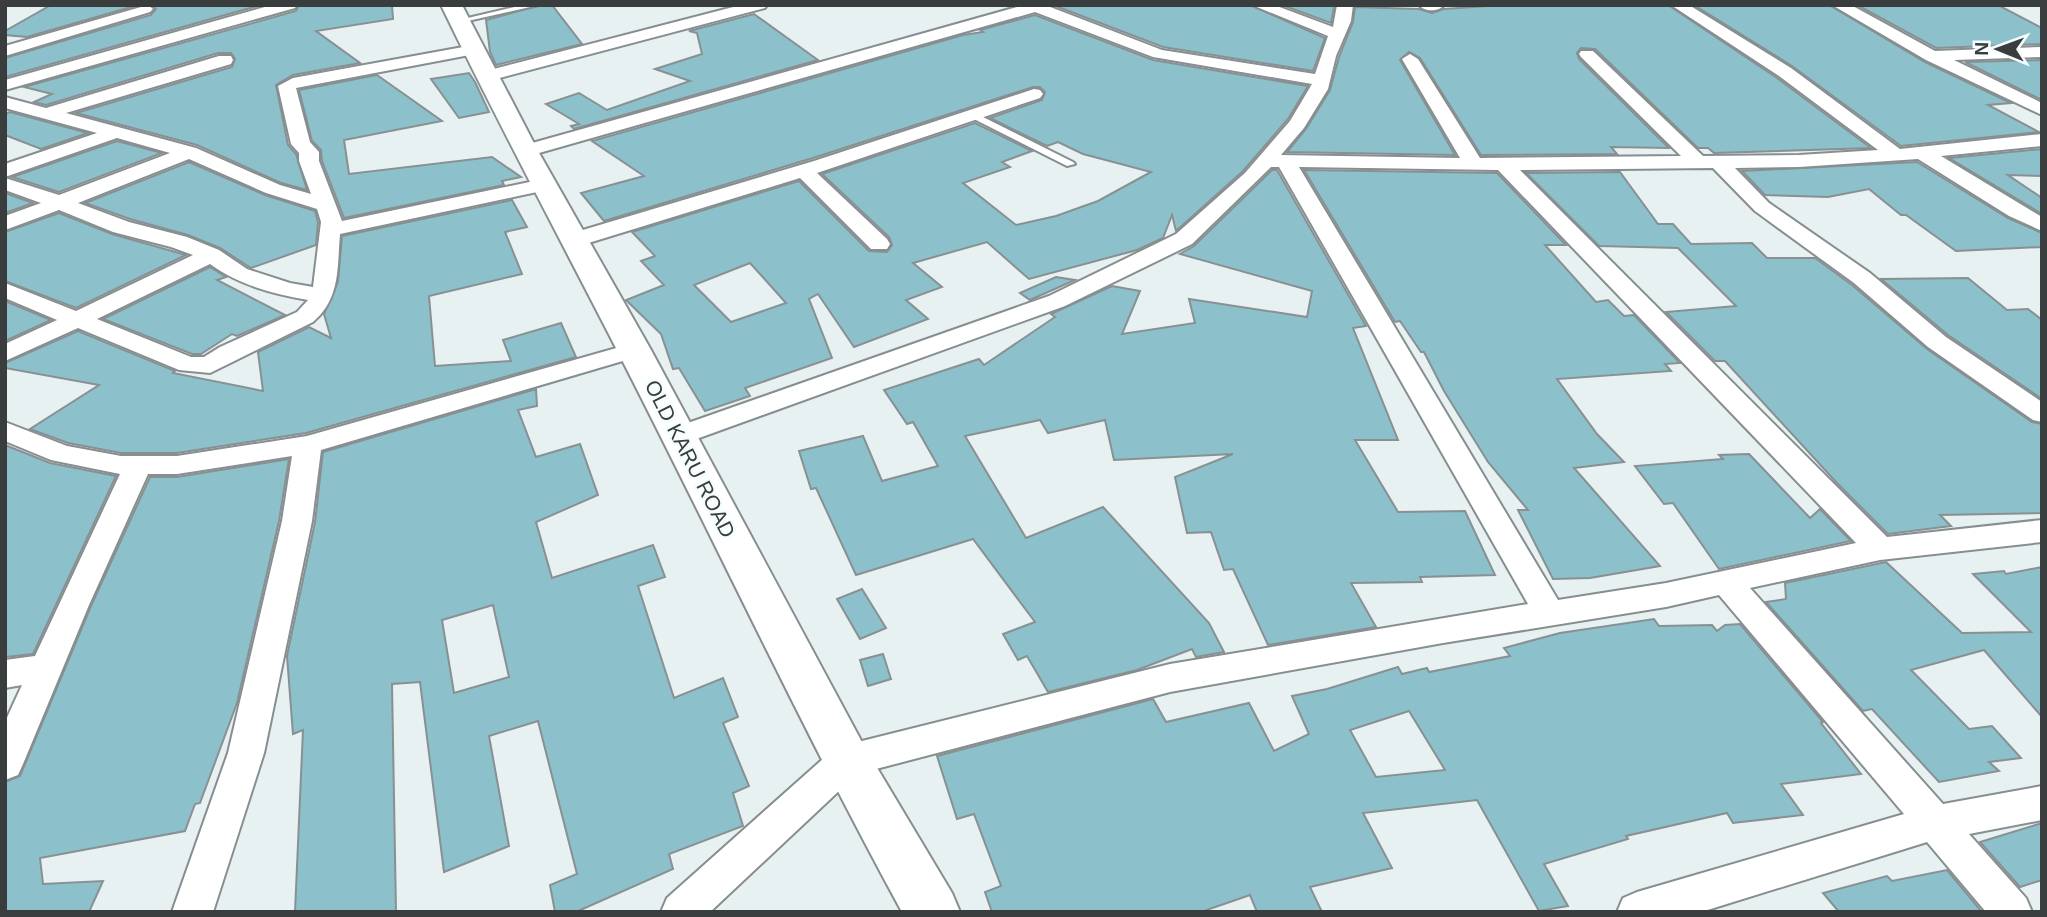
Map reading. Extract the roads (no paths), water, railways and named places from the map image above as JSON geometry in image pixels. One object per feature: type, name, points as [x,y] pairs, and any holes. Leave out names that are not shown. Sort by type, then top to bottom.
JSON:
[{"type":"main road","name":"OLD KARU ROAD","points":[[468,38],[525,151],[634,350],[846,761],[932,912]]},
{"type":"street","points":[[96,5],[114,18]]},
{"type":"street","points":[[5,85],[290,5]]},
{"type":"street","points":[[5,290],[188,365],[209,365],[229,352],[315,311],[321,295],[328,266],[329,230],[332,222],[309,161],[309,152],[301,144],[287,86],[468,38],[760,5]]},
{"type":"street","points":[[1259,5],[1337,34]]},
{"type":"street","points":[[678,436],[1057,302],[1184,239],[1277,162],[1319,89],[1343,21],[1345,5]]},
{"type":"street","points":[[1426,5],[1437,5]]},
{"type":"street","points":[[1678,5],[1785,72],[1896,155]]},
{"type":"street","points":[[1839,5],[1932,57],[2042,110]]},
{"type":"street","points":[[525,151],[1033,6],[1159,54],[1321,80]]},
{"type":"street","points":[[5,51],[145,9]]},
{"type":"street","points":[[1932,57],[2042,52]]},
{"type":"street","points":[[1587,54],[1762,207],[1862,278],[1937,342],[2042,414]]},
{"type":"street","points":[[1410,59],[1474,164]]},
{"type":"street","points":[[50,112],[225,60]]},
{"type":"street","points":[[574,240],[803,170],[1034,94]]},
{"type":"street","points":[[5,102],[190,152],[273,189],[326,205]]},
{"type":"street","points":[[5,171],[117,132]]},
{"type":"street","points":[[1277,162],[1708,162],[1896,155],[2042,140]]},
{"type":"street","points":[[5,224],[190,152]]},
{"type":"street","points":[[1921,152],[2015,212],[2042,225]]},
{"type":"street","points":[[1277,162],[1550,614]]},
{"type":"street","points":[[1503,164],[1880,549]]},
{"type":"street","points":[[803,170],[879,244]]},
{"type":"street","points":[[5,184],[121,228],[179,242],[211,255],[239,274],[286,289],[321,295]]},
{"type":"street","points":[[329,230],[544,185]]},
{"type":"street","points":[[5,354],[211,255]]},
{"type":"street","points":[[5,432],[61,454],[121,465],[177,465],[308,445],[634,350]]},
{"type":"street","points":[[192,912],[246,753],[297,521],[308,445]]},
{"type":"street","points":[[5,764],[138,465]]},
{"type":"street","points":[[681,912],[846,761],[1170,678],[1666,595],[1880,549],[2039,534]]},
{"type":"street","points":[[1726,582],[2012,912]]},
{"type":"street","points":[[5,674],[47,667]]},
{"type":"street","points":[[1637,912],[1933,823],[2042,803]]},
{"type":"lane","points":[[468,38],[536,5]]},
{"type":"lane","points":[[973,115],[1070,164]]}]
